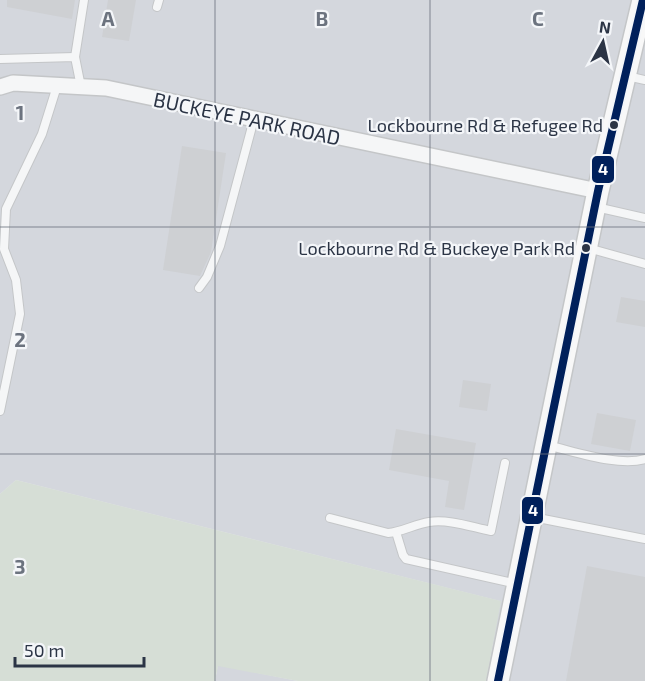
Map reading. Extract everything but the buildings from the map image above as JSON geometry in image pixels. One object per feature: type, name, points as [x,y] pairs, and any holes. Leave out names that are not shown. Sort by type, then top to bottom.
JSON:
[{"type":"main road","points":[[498,681],[597,199],[635,78],[643,0]]},
{"type":"street","name":"BUCKEYE PARK ROAD","points":[[0,87],[13,83],[105,88],[254,119],[597,199]]},
{"type":"lane","points":[[81,87],[75,57],[84,0]]},
{"type":"lane","points":[[0,59],[75,57]]},
{"type":"lane","points":[[0,411],[20,314],[16,280],[4,249],[6,208],[42,134],[57,86]]},
{"type":"lane","points":[[199,288],[207,277],[220,246],[254,119]]},
{"type":"lane","points":[[597,199],[645,218]]},
{"type":"lane","points":[[587,248],[645,264]]},
{"type":"lane","points":[[0,263],[10,265]]},
{"type":"lane","points":[[546,445],[611,459],[631,461],[645,459]]},
{"type":"lane","points":[[330,518],[388,533],[441,521],[491,531],[505,463]]},
{"type":"lane","points":[[531,517],[645,539]]},
{"type":"lane","points":[[396,532],[406,559],[518,584]]},
{"type":"shaded area","points":[[0,0],[645,0],[645,681],[486,681],[500,601],[16,480],[0,494]]},
{"type":"shaded area","points":[[16,480],[501,601],[486,681],[298,681],[218,666],[215,681],[0,681],[0,494]]},
{"type":"shaded area","points":[[218,665],[298,681],[215,681]]},
{"type":"transit line","name":"4","points":[[498,681],[598,191],[643,0]]},
{"type":"place","name":"Lockbourne Rd & Refugee Rd","points":[[614,125]]},
{"type":"place","name":"Lockbourne Rd & Buckeye Park Rd","points":[[586,248]]}]
